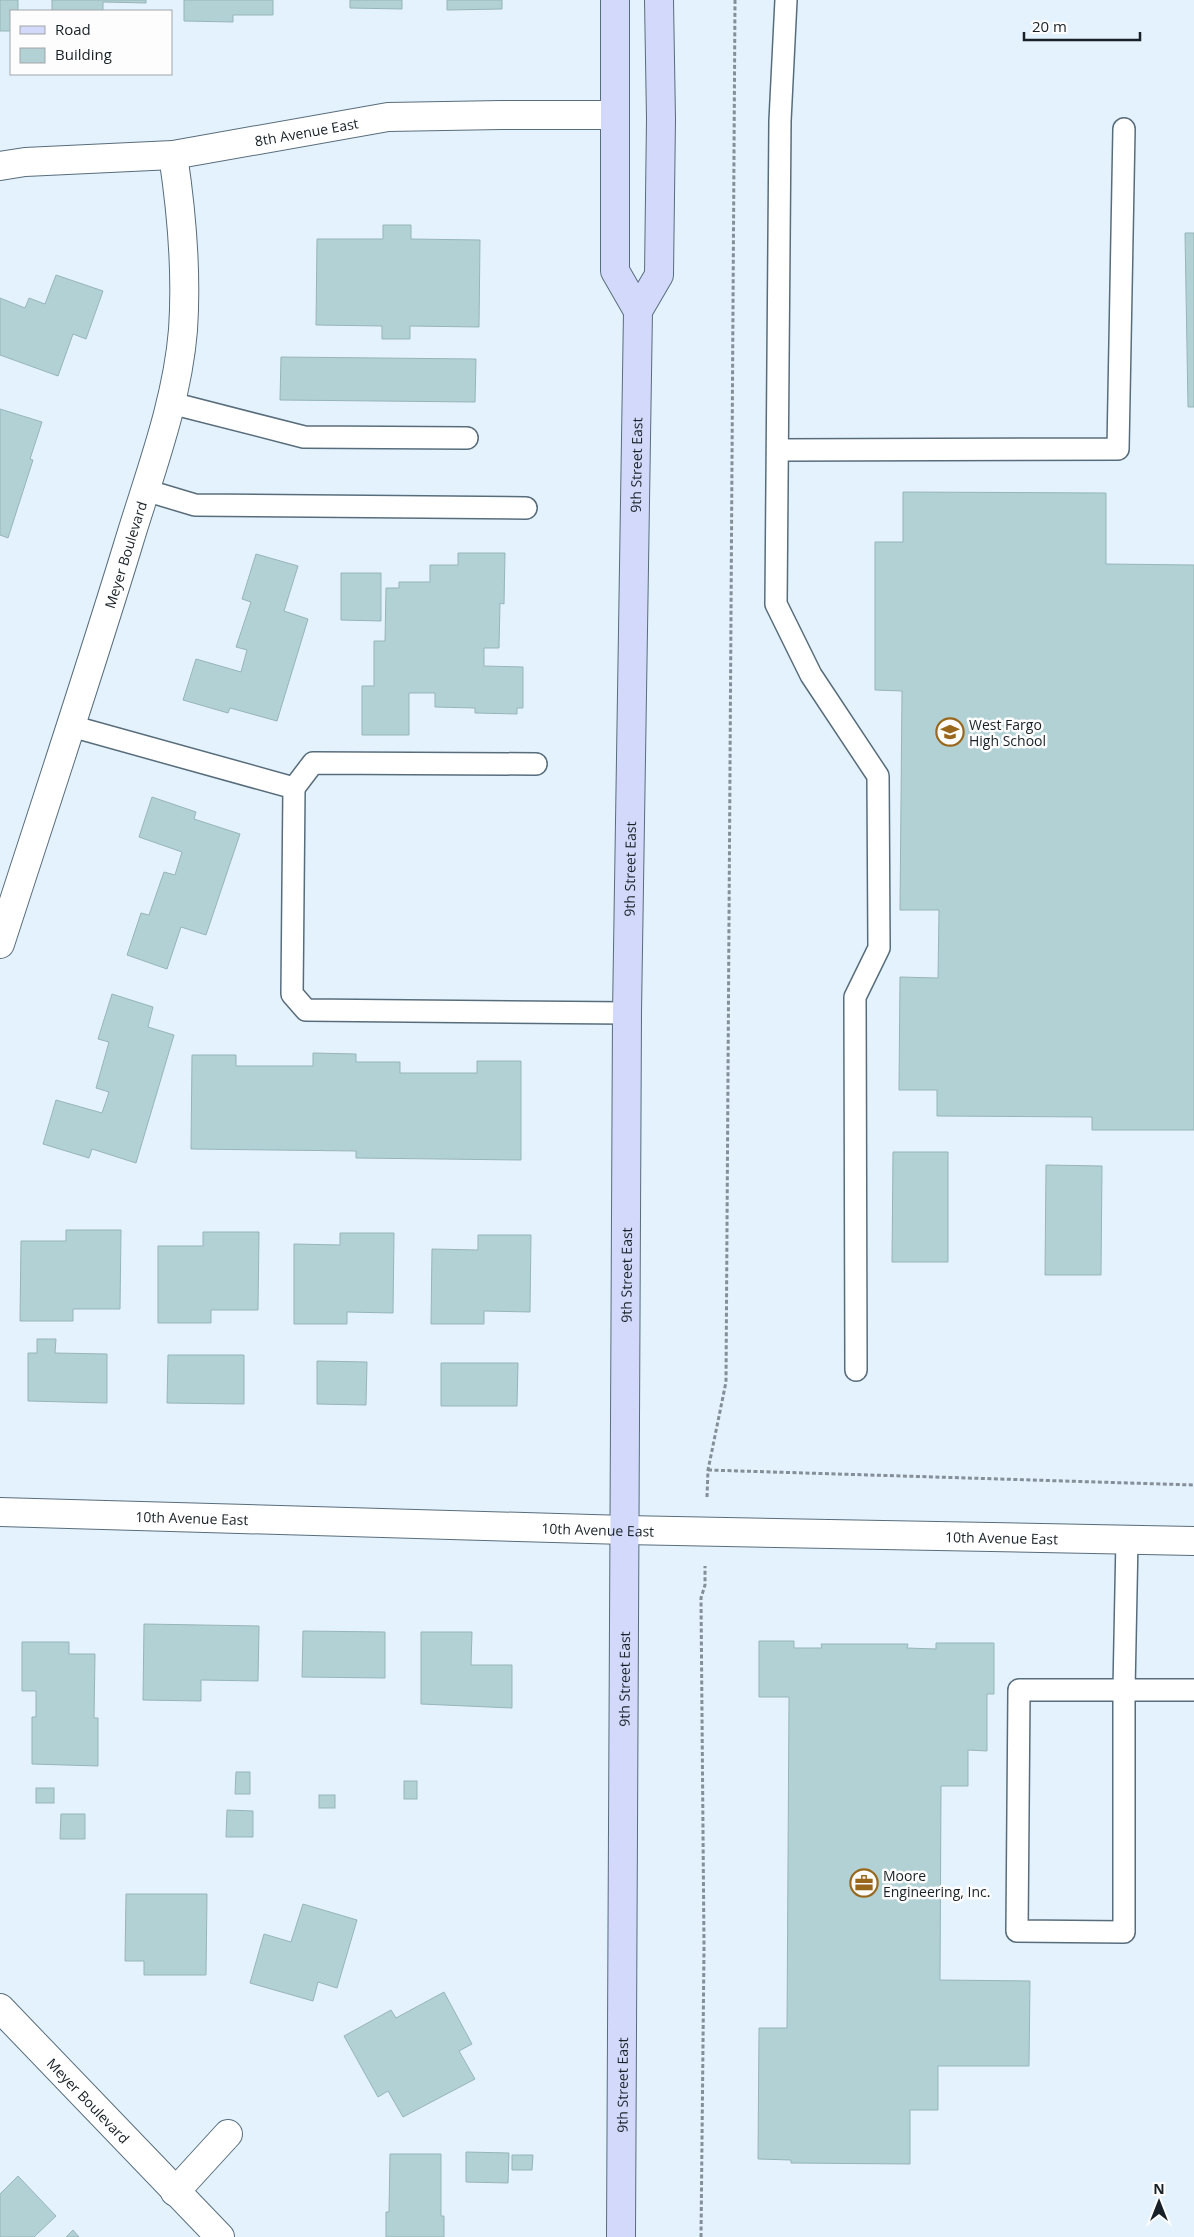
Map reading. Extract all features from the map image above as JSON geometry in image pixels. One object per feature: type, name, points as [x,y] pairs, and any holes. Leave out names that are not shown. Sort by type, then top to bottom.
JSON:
[{"type":"main road","points":[[615,0],[615,272],[638,312]]},
{"type":"main road","name":"9th Street East","points":[[621,2237],[627,1014],[638,312],[659,275],[661,118],[658,0]]},
{"type":"street","name":"8th Avenue East","points":[[0,166],[25,162],[173,155],[388,117],[614,115]]},
{"type":"street","name":"Meyer Boulevard","points":[[0,944],[171,403],[182,332],[185,263],[181,207],[173,155]]},
{"type":"street","name":"10th Avenue East","points":[[0,1512],[625,1530],[1194,1541]]},
{"type":"street","name":"Meyer Boulevard","points":[[0,2008],[220,2237]]},
{"type":"street","points":[[175,2192],[228,2134]]},
{"type":"lane","points":[[786,0],[780,121],[776,604],[811,675],[878,776],[879,948],[855,997],[856,1370]]},
{"type":"lane","points":[[778,450],[1118,449],[1124,129]]},
{"type":"lane","points":[[171,403],[304,437],[468,438]]},
{"type":"lane","points":[[145,490],[195,505],[526,508]]},
{"type":"lane","points":[[70,726],[294,788]]},
{"type":"lane","points":[[536,764],[313,763],[294,788],[292,994],[306,1010],[627,1014]]},
{"type":"lane","points":[[1127,1539],[1124,1690],[1124,1932],[1018,1931],[1019,1690],[1124,1690],[1194,1690]]},
{"type":"path","points":[[735,0],[726,1382],[708,1470],[1194,1485]]},
{"type":"path","points":[[701,2237],[704,1948],[701,1598],[705,1585]]},
{"type":"building","points":[[0,0],[18,0],[18,10],[10,10],[10,31],[0,31]]},
{"type":"building","points":[[52,0],[146,0],[146,3],[103,2],[103,10],[52,10]]},
{"type":"building","points":[[184,0],[273,0],[273,15],[233,15],[233,22],[184,21]]},
{"type":"building","points":[[350,0],[402,0],[402,9],[350,8]]},
{"type":"building","points":[[447,0],[502,0],[502,9],[447,10]]},
{"type":"building","points":[[383,225],[411,225],[411,239],[480,240],[479,327],[410,326],[410,339],[382,339],[382,326],[316,325],[317,239],[383,239]]},
{"type":"building","points":[[1185,233],[1194,233],[1194,407],[1188,407]]},
{"type":"building","points":[[56,275],[103,291],[86,339],[73,334],[58,376],[0,355],[0,298],[25,308],[29,298],[45,304]]},
{"type":"building","points":[[281,357],[476,359],[475,402],[280,400]]},
{"type":"building","points":[[0,409],[42,422],[30,459],[33,460],[8,538],[0,535]]},
{"type":"building","points":[[903,492],[1106,493],[1106,564],[1194,565],[1194,1130],[1092,1130],[1092,1117],[937,1116],[937,1090],[899,1090],[900,977],[938,978],[939,910],[900,910],[902,691],[875,690],[875,542],[903,542]]},
{"type":"building","points":[[458,553],[505,553],[504,604],[500,603],[499,648],[484,648],[484,666],[523,667],[523,708],[517,708],[517,714],[475,713],[475,708],[435,707],[435,693],[409,693],[409,735],[362,735],[362,686],[374,686],[374,641],[385,641],[386,588],[399,588],[399,582],[430,582],[430,565],[458,565]]},
{"type":"building","points":[[256,554],[298,566],[284,611],[308,619],[277,721],[230,708],[228,713],[183,700],[196,659],[241,672],[247,650],[236,647],[251,602],[242,599]]},
{"type":"building","points":[[341,573],[381,573],[381,621],[341,620]]},
{"type":"building","points":[[152,797],[196,812],[194,819],[240,834],[206,935],[181,927],[167,969],[127,955],[141,913],[149,915],[164,872],[175,875],[182,852],[139,837]]},
{"type":"building","points":[[112,994],[153,1007],[148,1027],[174,1035],[136,1163],[92,1149],[89,1158],[43,1144],[56,1100],[102,1113],[109,1092],[96,1088],[109,1042],[98,1039]]},
{"type":"building","points":[[313,1053],[356,1054],[356,1062],[400,1062],[400,1073],[477,1073],[477,1061],[521,1061],[521,1160],[356,1158],[356,1151],[191,1149],[192,1055],[236,1055],[236,1066],[313,1066]]},
{"type":"building","points":[[893,1152],[948,1152],[948,1262],[892,1262]]},
{"type":"building","points":[[1046,1165],[1102,1166],[1101,1275],[1045,1275]]},
{"type":"building","points":[[66,1230],[121,1230],[120,1309],[73,1309],[73,1321],[20,1321],[21,1241],[66,1241]]},
{"type":"building","points":[[203,1232],[259,1232],[258,1310],[211,1310],[211,1323],[158,1323],[158,1246],[203,1246]]},
{"type":"building","points":[[340,1233],[394,1233],[393,1313],[347,1312],[347,1324],[294,1324],[294,1244],[340,1245]]},
{"type":"building","points":[[478,1235],[531,1235],[530,1312],[484,1311],[484,1324],[431,1324],[432,1249],[478,1250]]},
{"type":"building","points":[[37,1339],[56,1339],[55,1353],[107,1354],[107,1403],[28,1401],[28,1353],[37,1353]]},
{"type":"building","points":[[168,1355],[244,1355],[244,1404],[167,1403]]},
{"type":"building","points":[[317,1361],[367,1362],[366,1405],[317,1404]]},
{"type":"building","points":[[441,1363],[518,1363],[517,1406],[441,1406]]},
{"type":"building","points":[[144,1624],[259,1626],[258,1681],[201,1680],[201,1701],[143,1700]]},
{"type":"building","points":[[303,1631],[385,1632],[385,1678],[302,1677]]},
{"type":"building","points":[[421,1632],[472,1632],[471,1665],[512,1665],[512,1708],[421,1704]]},
{"type":"building","name":"Moore Engineering, Inc.","points":[[759,1641],[794,1641],[794,1648],[822,1648],[821,1644],[908,1644],[907,1648],[936,1649],[936,1643],[994,1643],[994,1694],[987,1694],[987,1751],[968,1750],[968,1786],[941,1786],[940,1980],[1030,1981],[1029,2066],[938,2066],[938,2110],[910,2110],[910,2164],[791,2163],[791,2160],[758,2159],[759,2028],[787,2028],[789,1697],[759,1697]]},
{"type":"building","points":[[22,1642],[69,1642],[69,1654],[95,1654],[94,1718],[98,1718],[98,1766],[32,1764],[32,1717],[36,1717],[36,1691],[22,1691]]},
{"type":"building","points":[[236,1772],[250,1772],[250,1794],[235,1794]]},
{"type":"building","points":[[404,1781],[417,1781],[417,1799],[404,1799]]},
{"type":"building","points":[[36,1788],[54,1788],[54,1803],[36,1803]]},
{"type":"building","points":[[319,1795],[335,1795],[335,1808],[319,1808]]},
{"type":"building","points":[[227,1810],[253,1811],[253,1837],[226,1837]]},
{"type":"building","points":[[61,1814],[85,1814],[85,1839],[60,1839]]},
{"type":"building","points":[[126,1894],[207,1894],[206,1975],[144,1975],[144,1961],[125,1961]]},
{"type":"building","points":[[303,1904],[357,1920],[337,1988],[318,1982],[313,2001],[250,1983],[264,1934],[291,1942]]},
{"type":"building","points":[[444,1992],[472,2044],[459,2051],[475,2079],[403,2117],[388,2091],[378,2097],[344,2036],[391,2010],[396,2018]]},
{"type":"building","points":[[466,2152],[509,2153],[508,2183],[466,2182]]},
{"type":"building","points":[[390,2154],[441,2154],[441,2216],[444,2216],[444,2237],[386,2237],[386,2212],[389,2212]]},
{"type":"building","points":[[512,2155],[533,2155],[532,2170],[512,2170]]},
{"type":"building","points":[[18,2176],[56,2216],[34,2237],[0,2237],[0,2194]]},
{"type":"building","points":[[73,2230],[79,2237],[66,2237]]},
{"type":"place","name":"West Fargo High School","points":[[950,732]]},
{"type":"place","name":"Moore Engineering, Inc.","points":[[864,1883]]}]
